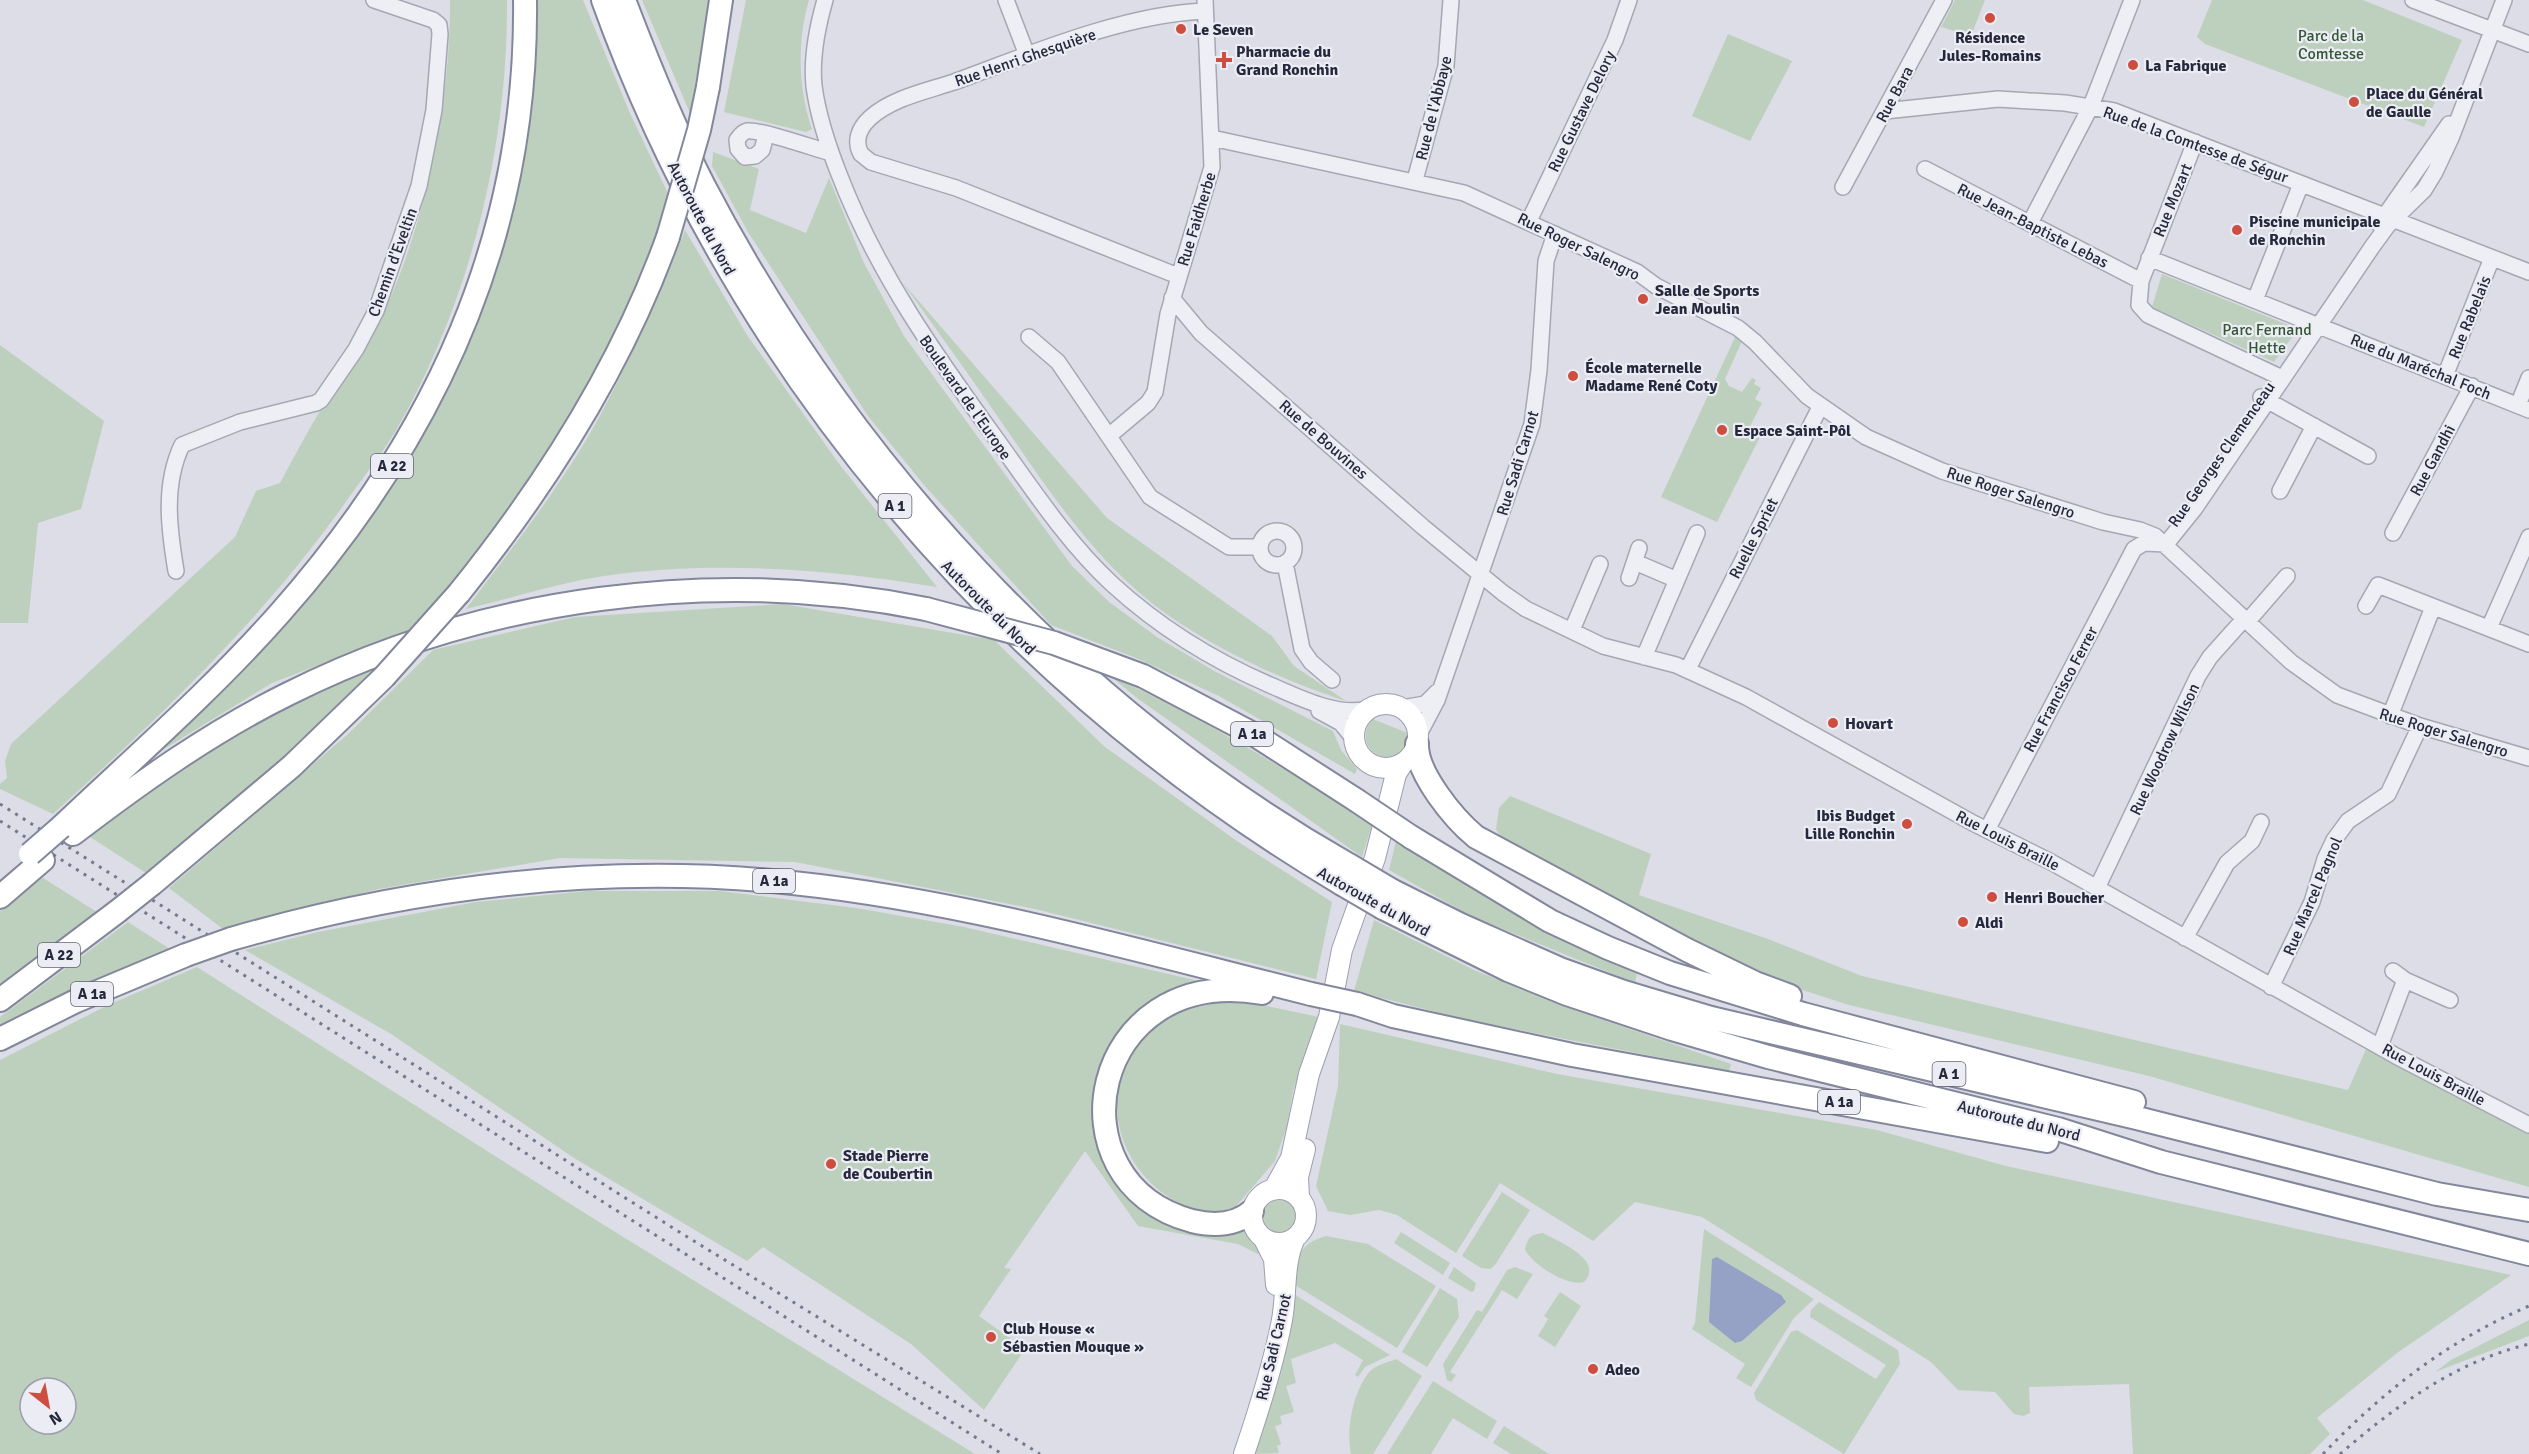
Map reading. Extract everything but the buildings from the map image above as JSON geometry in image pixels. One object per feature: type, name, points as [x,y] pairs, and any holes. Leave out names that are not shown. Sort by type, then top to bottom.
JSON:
[{"type":"highway","name":"A 22","points":[[0,881],[36,857],[67,831],[279,614],[364,508],[417,425],[453,353],[497,227],[509,177],[520,103],[525,0]]},
{"type":"highway","name":"Autoroute du Nord","points":[[603,0],[659,135],[717,249],[793,372],[838,435],[894,505],[991,612],[1046,665],[1113,723],[1235,816],[1346,874],[1508,970],[1631,1016],[1768,1057],[2068,1131],[2161,1162],[2529,1254]]},
{"type":"highway","name":"Autoroute du Nord","points":[[624,0],[691,158],[767,296],[841,406],[922,509],[1028,622],[1127,709],[1346,874]]},
{"type":"highway","name":"A 22","points":[[0,1000],[152,884],[292,766],[384,677],[459,593],[518,518],[580,423],[638,314],[668,237],[688,170],[708,87],[721,0]]},
{"type":"highway","name":"A 1a","points":[[67,831],[156,772],[287,694],[383,652],[470,626],[543,608],[585,602],[729,590],[818,594],[926,609],[1054,643],[1143,676],[1255,735],[1411,837],[1530,910],[1648,965],[1762,1002],[2442,1184],[2526,1209]]},
{"type":"highway","points":[[1418,740],[1418,759],[1424,772],[1462,824],[1485,842],[1686,950],[1755,983],[1976,1059]]},
{"type":"highway","points":[[0,897],[36,857]]},
{"type":"highway","name":"A 1a","points":[[0,1039],[76,1001],[186,955],[231,939],[337,911],[444,890],[531,880],[595,876],[710,877],[814,885],[913,901],[1356,1009],[1572,1055],[2161,1162]]},
{"type":"highway","name":"Autoroute du Nord","points":[[1387,899],[1461,925],[1551,965],[1624,992],[1694,1013],[2138,1118],[2437,1194],[2526,1209]]},
{"type":"highway","points":[[1252,1211],[1232,1222],[1198,1223],[1166,1212],[1137,1190],[1119,1164],[1107,1131],[1105,1106],[1110,1070],[1120,1048],[1137,1026],[1158,1009],[1183,998],[1209,992],[1238,990],[1310,998]]},
{"type":"main road","points":[[1274,1189],[1288,1190],[1299,1198],[1306,1218],[1303,1230],[1295,1238],[1280,1243],[1264,1239],[1254,1227],[1252,1211],[1258,1198],[1274,1189],[1291,1158],[1310,1074],[1329,1017],[1342,950],[1375,858],[1386,815],[1396,774],[1413,754],[1418,740],[1414,720],[1402,708],[1387,703],[1368,709],[1358,720],[1354,739],[1358,752],[1370,764],[1383,787],[1386,815]]},
{"type":"main road","points":[[1370,764],[1390,768],[1403,763]]},
{"type":"main road","points":[[1299,1198],[1298,1177],[1327,1050],[1329,1017]]},
{"type":"main road","name":"Rue Sadi Carnot","points":[[1242,1454],[1274,1357],[1285,1301],[1289,1253],[1295,1238]]},
{"type":"main road","name":"Rue Sadi Carnot","points":[[1242,1454],[1276,1289],[1275,1265],[1264,1239]]},
{"type":"street","name":"Chemin d'Eveltin","points":[[176,571],[168,523],[173,463],[182,445],[196,436],[240,422],[316,404],[327,394],[376,311],[419,186],[439,74],[441,34],[439,25],[433,20],[374,0]]},
{"type":"street","name":"Boulevard de l'Europe","points":[[825,0],[817,31],[813,76],[817,106],[831,153],[861,226],[899,299],[940,361],[1071,541],[1104,576],[1153,618],[1208,655],[1280,689],[1341,723],[1354,739]]},
{"type":"street","points":[[1006,0],[1027,55]]},
{"type":"street","name":"Rue de l'Abbaye","points":[[1415,180],[1446,66],[1450,0]]},
{"type":"street","name":"Rue Gustave Delory","points":[[1528,221],[1615,40],[1629,0]]},
{"type":"street","name":"Rue Bara","points":[[1843,187],[1944,0]]},
{"type":"street","points":[[2030,223],[2091,106],[2132,0]]},
{"type":"street","points":[[2413,0],[2529,44]]},
{"type":"street","points":[[2388,219],[2429,183],[2451,138],[2464,98],[2504,0]]},
{"type":"street","name":"Rue Henri Ghesquière","points":[[1178,276],[956,188],[871,162],[859,150],[858,134],[869,119],[894,104],[1027,55],[1126,25],[1205,6]]},
{"type":"street","name":"Rue Faidherbe","points":[[1110,435],[1148,403],[1155,392],[1172,298],[1211,171],[1212,138],[1205,6]]},
{"type":"street","name":"Rue de la Comtesse de Ségur","points":[[1885,111],[1998,99],[2091,106],[2114,111],[2529,272]]},
{"type":"street","points":[[766,135],[831,153]]},
{"type":"street","name":"Rue Roger Salengro","points":[[1212,138],[1415,180],[1464,193],[1528,221],[1636,272],[1656,286],[1738,328],[1820,407],[1866,437],[1928,465],[2103,522],[2140,530],[2161,540],[2290,662],[2324,687],[2351,702],[2420,726],[2529,758]]},
{"type":"street","name":"Rue Mozart","points":[[2140,288],[2149,258],[2196,142]]},
{"type":"street","name":"Rue Jean-Baptiste Lebas","points":[[1924,169],[2030,223],[2140,288]]},
{"type":"street","points":[[2255,300],[2301,184]]},
{"type":"street","name":"Rue Georges Clemenceau","points":[[2161,540],[2176,536],[2264,399],[2388,219]]},
{"type":"street","name":"Rue Sadi Carnot","points":[[1418,740],[1435,704],[1532,424],[1539,370],[1546,261],[1555,234]]},
{"type":"street","name":"Rue du Maréchal Foch","points":[[2149,258],[2523,408]]},
{"type":"street","name":"Rue Rabelais","points":[[2445,376],[2492,258]]},
{"type":"street","points":[[2140,288],[2139,305],[2148,315],[2279,377]]},
{"type":"street","name":"Rue de Bouvines","points":[[1172,298],[1201,333],[1480,574]]},
{"type":"street","points":[[1029,337],[1058,362],[1110,435],[1150,497],[1229,547],[1260,547]]},
{"type":"street","points":[[2523,408],[2529,378]]},
{"type":"street","name":"Rue Gandhi","points":[[2393,533],[2472,386]]},
{"type":"street","points":[[2264,399],[2368,456]]},
{"type":"street","name":"Ruelle Spriet","points":[[1688,669],[1820,407]]},
{"type":"street","points":[[2280,491],[2314,426]]},
{"type":"street","name":"Rue Roger Salengro","points":[[2103,522],[2132,535],[2134,549]]},
{"type":"street","points":[[1270,533],[1285,534],[1292,542],[1292,555],[1285,563],[1269,563],[1263,558],[1260,547],[1264,537],[1270,533]]},
{"type":"street","points":[[1644,657],[1697,533]]},
{"type":"street","points":[[2489,628],[2529,537]]},
{"type":"street","points":[[2134,549],[2144,543],[2161,540]]},
{"type":"street","name":"Rue Francisco Ferrer","points":[[1987,830],[2134,549]]},
{"type":"street","points":[[1629,578],[1637,555],[1677,580]]},
{"type":"street","points":[[1285,563],[1302,649],[1311,662],[1332,680]]},
{"type":"street","points":[[1572,630],[1600,564]]},
{"type":"street","name":"Rue Louis Braille","points":[[1480,574],[1526,609],[1603,646],[1688,669],[1804,727],[1987,830],[2097,888],[2271,987],[2529,1125]]},
{"type":"street","name":"Rue Woodrow Wilson","points":[[2097,888],[2198,676],[2210,657],[2287,576]]},
{"type":"street","points":[[2366,606],[2378,585],[2529,645]]},
{"type":"street","points":[[2390,716],[2433,607]]},
{"type":"street","name":"Rue Sadi Carnot","points":[[1402,708],[1425,704],[1441,684]]},
{"type":"street","name":"Boulevard de l'Europe","points":[[1280,689],[1342,711],[1368,709]]},
{"type":"street","name":"Rue Marcel Pagnol","points":[[2271,987],[2312,902],[2325,859],[2334,840],[2348,820],[2388,794],[2420,726]]},
{"type":"street","points":[[2185,938],[2224,868],[2240,849],[2252,841],[2261,822]]},
{"type":"street","points":[[2380,1046],[2399,975],[2450,1000]]},
{"type":"green space","points":[[450,0],[507,0],[506,56],[500,112],[492,168],[480,223],[464,277],[444,331],[395,432],[318,540],[248,624],[133,740],[53,814],[0,789],[0,784],[7,778],[5,761],[11,744],[235,537],[256,491],[280,483],[320,411],[372,336],[390,299],[405,259],[430,173],[445,84]]},
{"type":"green space","points":[[536,0],[583,0],[629,111],[671,200],[643,279],[595,375],[563,432],[472,563],[420,626],[272,683],[146,760],[274,631],[374,511],[430,422],[474,327],[504,242],[524,154],[534,68]]},
{"type":"green space","points":[[642,0],[709,0],[692,118]]},
{"type":"green space","points":[[746,0],[809,0],[801,48],[804,98],[812,129],[806,132],[724,112]]},
{"type":"green space","points":[[1955,0],[1985,0],[1971,36],[1941,27]]},
{"type":"green space","name":"Parc de la Comtesse","points":[[2212,0],[2363,0],[2462,40],[2424,127],[2205,44],[2197,37]]},
{"type":"green space","points":[[1728,34],[1792,61],[1750,141],[1692,116]]},
{"type":"green space","points":[[713,152],[759,169],[750,210],[806,233],[829,178],[864,263],[904,336],[1072,566],[1109,602],[1157,637],[1216,672],[1333,731],[1341,750],[1357,769],[1355,774],[1219,696],[1136,658],[1051,625],[924,485],[868,416],[748,232],[712,166]]},
{"type":"green space","points":[[685,230],[747,335],[840,465],[937,587],[813,571],[687,568],[587,579],[466,609],[518,540],[583,446],[644,327]]},
{"type":"green space","name":"Parc Fernand Hette","points":[[2162,274],[2298,329],[2274,362],[2152,307]]},
{"type":"green space","points":[[903,283],[1107,518],[1272,636],[1294,666],[1346,701],[1263,669],[1235,655],[1181,624],[1135,589],[1097,551],[1046,487]]},
{"type":"green space","name":"Espace Saint-Pôl","points":[[1736,335],[1743,339],[1725,379],[1729,386],[1742,392],[1752,378],[1756,380],[1754,384],[1761,388],[1755,399],[1762,403],[1749,428],[1761,435],[1717,522],[1661,497]]},
{"type":"green space","points":[[0,345],[104,421],[81,509],[38,523],[28,623],[0,623]]},
{"type":"green space","points":[[783,604],[994,640],[1105,747],[1237,841],[1332,902],[1316,979],[1035,909],[795,862],[560,858],[379,889],[223,929],[169,888],[348,734],[433,650],[575,617]]},
{"type":"green space","points":[[389,660],[288,757],[149,875],[87,835],[130,801],[261,718]]},
{"type":"green space","points":[[1109,675],[1243,745],[1372,825],[1362,857],[1137,698]]},
{"type":"green space","points":[[1373,719],[1410,734],[1405,747],[1397,755],[1388,757],[1378,755],[1371,749],[1366,741],[1367,731]]},
{"type":"green space","points":[[1510,796],[1651,854],[1639,895],[1768,939],[1862,976],[2348,1090],[2367,1047],[2529,1130],[2529,1187],[2149,1076],[1849,1005],[1793,987],[1719,957],[1504,842],[1496,829],[1499,808]]},
{"type":"green space","points":[[1396,841],[1541,927],[1637,973],[1635,983],[1471,916],[1389,870]]},
{"type":"green space","points":[[40,876],[100,914],[0,988],[0,911]]},
{"type":"green space","name":"Stade Pierre de Coubertin","points":[[587,891],[720,891],[856,908],[964,927],[1212,984],[1151,1005],[1097,1100],[1135,1196],[1240,1226],[1264,1250],[1258,1254],[1238,1244],[1138,1226],[1085,1151],[1004,1268],[1011,1269],[979,1316],[1025,1349],[984,1410],[911,1344],[763,1247],[747,1261],[574,1158],[391,1034],[245,950],[318,932],[476,902]]},
{"type":"green space","points":[[1374,920],[1474,970],[1557,1004],[1731,1064],[1729,1071],[1468,1020],[1354,991]]},
{"type":"green space","points":[[128,922],[170,949],[79,988],[0,1029],[0,1017]]},
{"type":"green space","points":[[197,967],[591,1217],[975,1454],[0,1454],[0,1060],[108,1005]]},
{"type":"green space","points":[[1226,1002],[1267,1006],[1319,1017],[1293,1091],[1287,1126],[1275,1161],[1232,1211],[1206,1213],[1182,1205],[1149,1181],[1135,1163],[1124,1143],[1118,1122],[1117,1100],[1121,1078],[1130,1057],[1157,1025],[1184,1011]]},
{"type":"green space","points":[[1340,1024],[1557,1074],[1877,1130],[2006,1166],[2511,1275],[2397,1353],[2317,1418],[2330,1434],[2310,1454],[2133,1454],[2129,1384],[2029,1387],[2030,1413],[2023,1416],[2014,1414],[1995,1392],[1958,1390],[1931,1362],[1702,1217],[1635,1202],[1593,1241],[1500,1183],[1456,1253],[1397,1215],[1379,1210],[1350,1215],[1328,1211],[1316,1186],[1338,1086]]},
{"type":"green space","points":[[1502,1192],[1530,1210],[1495,1265],[1490,1269],[1481,1268],[1462,1256]]},
{"type":"green space","points":[[1279,1200],[1291,1205],[1296,1217],[1291,1229],[1279,1234],[1267,1229],[1262,1217],[1267,1205]]},
{"type":"green space","points":[[1704,1229],[1814,1299],[1794,1318],[1751,1387],[1736,1378],[1745,1364],[1692,1329],[1695,1323]]},
{"type":"green space","points":[[1401,1232],[1450,1263],[1443,1275],[1394,1243]]},
{"type":"green space","points":[[1543,1233],[1569,1247],[1584,1259],[1589,1266],[1589,1274],[1584,1282],[1577,1283],[1560,1278],[1542,1268],[1529,1256],[1525,1250],[1528,1240],[1535,1234]]},
{"type":"green space","points":[[1326,1236],[1368,1244],[1436,1286],[1397,1348],[1295,1285],[1297,1260],[1300,1254],[1309,1243]]},
{"type":"green space","points":[[1454,1267],[1476,1283],[1474,1291],[1471,1292],[1448,1278]]},
{"type":"green space","points":[[1515,1267],[1533,1274],[1517,1299],[1502,1290],[1450,1372],[1456,1375],[1451,1382],[1447,1380],[1443,1364],[1477,1310],[1482,1312],[1507,1270]]},
{"type":"green space","points":[[1440,1288],[1457,1299],[1459,1317],[1427,1367],[1402,1352]]},
{"type":"green space","points":[[1560,1292],[1581,1306],[1555,1347],[1538,1336],[1548,1319],[1544,1316]]},
{"type":"green space","points":[[1294,1294],[1390,1355],[1365,1367],[1358,1377],[1355,1375],[1363,1360],[1335,1343],[1291,1359],[1296,1383],[1286,1386],[1294,1412],[1280,1416],[1282,1424],[1275,1426],[1281,1444],[1277,1446],[1279,1453],[1253,1454]]},
{"type":"green space","points":[[1819,1302],[1898,1350],[1900,1364],[1844,1454],[1756,1400],[1754,1393],[1791,1332],[1797,1330],[1876,1379],[1886,1365],[1810,1317],[1811,1310]]},
{"type":"green space","points":[[2529,1320],[2529,1336],[2435,1372],[2451,1360]]},
{"type":"green space","points":[[1396,1359],[1422,1376],[1373,1454],[1351,1454],[1350,1422],[1359,1389],[1370,1371]]},
{"type":"green space","points":[[1433,1381],[1497,1421],[1487,1439],[1453,1418],[1431,1454],[1387,1454]]},
{"type":"green space","points":[[1504,1426],[1549,1454],[1511,1454],[1493,1443]]},
{"type":"water","points":[[1717,1257],[1781,1295],[1786,1302],[1742,1341],[1735,1343],[1709,1322],[1712,1259]]},
{"type":"railway","points":[[0,804],[681,1233],[1040,1454]]},
{"type":"railway","points":[[0,821],[1002,1454]]},
{"type":"railway","points":[[2323,1454],[2369,1409],[2418,1369],[2472,1335],[2529,1306]]},
{"type":"railway","points":[[2340,1454],[2405,1402],[2428,1387],[2476,1362],[2529,1344]]},
{"type":"place","name":"Résidence Jules-Romains","points":[[1990,18]]},
{"type":"place","name":"Le Seven","points":[[1181,29]]},
{"type":"place","name":"Pharmacie du Grand Ronchin","points":[[1224,60]]},
{"type":"place","name":"La Fabrique","points":[[2133,65]]},
{"type":"place","name":"Place du Général de Gaulle","points":[[2354,102]]},
{"type":"place","name":"Piscine municipale de Ronchin","points":[[2237,230]]},
{"type":"place","name":"Salle de Sports Jean Moulin","points":[[1643,299]]},
{"type":"place","name":"École maternelle Madame René Coty","points":[[1573,376]]},
{"type":"place","name":"Espace Saint-Pôl","points":[[1722,430]]},
{"type":"place","name":"Hovart","points":[[1833,723]]},
{"type":"place","name":"Ibis Budget Lille Ronchin","points":[[1907,824]]},
{"type":"place","name":"Henri Boucher","points":[[1992,897]]},
{"type":"place","name":"Aldi","points":[[1963,922]]},
{"type":"place","name":"Stade Pierre de Coubertin","points":[[831,1164]]},
{"type":"place","name":"Club House « Sébastien Mouque »","points":[[991,1337]]},
{"type":"place","name":"Adeo","points":[[1593,1369]]}]
